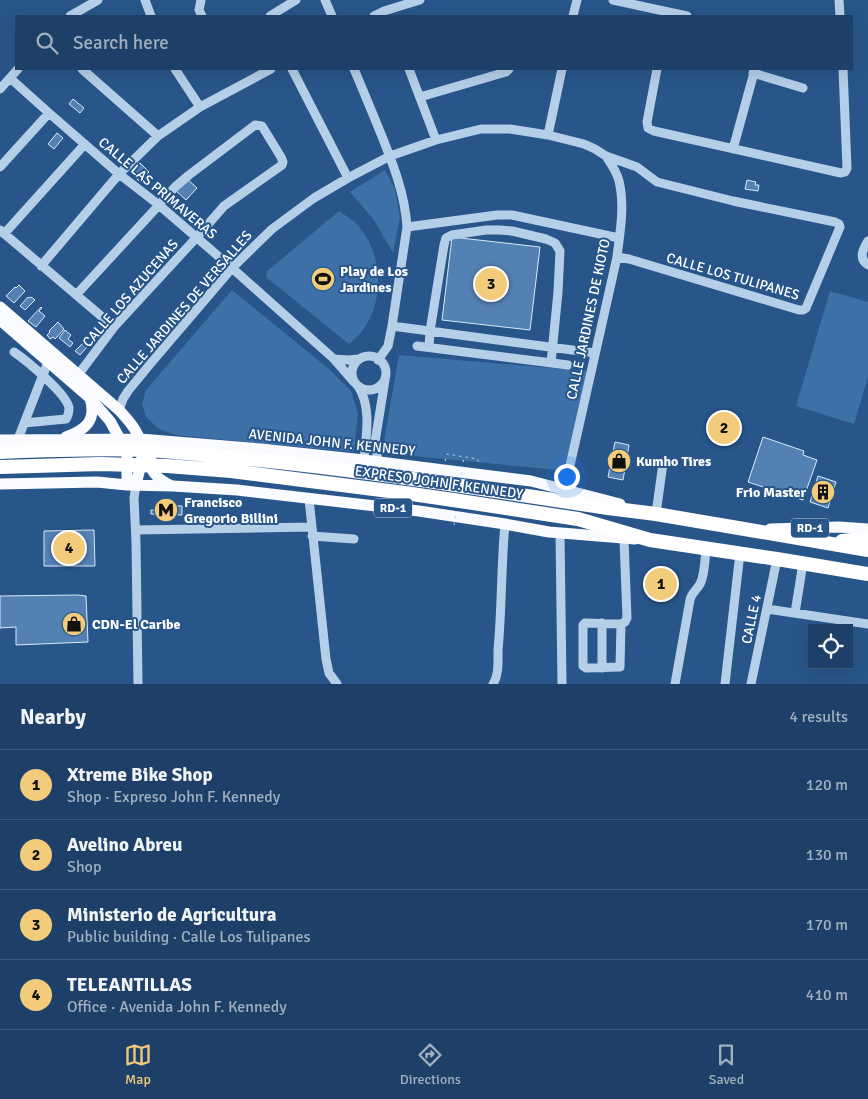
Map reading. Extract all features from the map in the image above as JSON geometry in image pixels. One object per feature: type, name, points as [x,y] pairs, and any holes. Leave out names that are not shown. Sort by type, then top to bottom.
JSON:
[{"type":"highway","name":"EXPRESO JOHN F. KENNEDY","points":[[0,452],[94,449],[145,450],[254,460],[388,475],[752,530]]},
{"type":"highway","name":"EXPRESO JOHN F. KENNEDY","points":[[0,467],[101,464],[167,466],[241,472],[396,492],[578,519],[650,540],[868,574]]},
{"type":"highway","name":"RD-1","points":[[752,530],[868,550]]},
{"type":"highway","points":[[831,543],[862,538],[868,539]]},
{"type":"main road","points":[[0,307],[119,410],[128,420],[140,439],[142,454],[132,485]]},
{"type":"main road","points":[[0,320],[90,398],[110,421],[127,452],[132,485]]},
{"type":"main road","points":[[60,439],[75,434],[86,426],[93,407],[90,398]]},
{"type":"main road","points":[[128,420],[149,434],[168,441]]},
{"type":"main road","points":[[96,439],[106,448],[111,460],[110,470],[107,475],[97,482]]},
{"type":"main road","name":"AVENIDA JOHN F. KENNEDY","points":[[0,440],[140,439],[364,460],[531,481],[656,514]]},
{"type":"main road","points":[[168,441],[155,448],[150,457],[150,463],[155,474],[161,480],[173,486]]},
{"type":"main road","name":"RD-1","points":[[0,484],[97,482],[237,490],[402,509],[560,533],[650,540]]},
{"type":"main road","name":"RD-1","points":[[752,530],[839,527],[868,529]]},
{"type":"street","points":[[72,15],[98,0]]},
{"type":"street","points":[[146,0],[151,15]]},
{"type":"street","points":[[201,0],[198,10],[201,15]]},
{"type":"street","points":[[272,15],[296,0]]},
{"type":"street","points":[[325,0],[332,15]]},
{"type":"street","points":[[386,14],[420,0]]},
{"type":"street","points":[[573,15],[576,0]]},
{"type":"street","points":[[614,0],[668,14]]},
{"type":"street","points":[[839,0],[840,15]]},
{"type":"street","points":[[0,89],[17,70]]},
{"type":"street","points":[[83,70],[158,136]]},
{"type":"street","points":[[176,70],[200,107]]},
{"type":"street","points":[[41,266],[119,174],[158,136],[200,107],[269,70]]},
{"type":"street","points":[[293,70],[348,178]]},
{"type":"street","points":[[354,70],[390,156],[406,210],[407,227],[392,326],[388,346],[378,360]]},
{"type":"street","points":[[409,70],[436,140]]},
{"type":"street","points":[[420,97],[508,70]]},
{"type":"street","points":[[548,135],[562,70]]},
{"type":"street","points":[[657,70],[647,122],[648,128],[654,131],[841,173],[845,172],[847,168],[842,70]]},
{"type":"street","points":[[734,149],[754,71],[803,88]]},
{"type":"street","name":"CALLE LAS PRIMAVERAS","points":[[10,78],[119,174],[159,205],[232,268],[334,359],[363,394],[367,416],[364,460]]},
{"type":"street","points":[[0,167],[49,113]]},
{"type":"street","name":"CALLE LOS AZUCENAS","points":[[78,374],[114,327],[224,206],[282,165],[283,162],[262,126],[255,125],[189,174],[174,187],[159,205]]},
{"type":"street","name":"CALLE JARDINES DE VERSALLES","points":[[119,410],[123,398],[128,391],[232,268],[272,229],[314,198],[348,178],[390,156],[436,140],[481,129],[510,129],[548,135],[584,144],[606,156],[637,167],[657,182],[733,201],[835,222]]},
{"type":"street","points":[[85,144],[2,232],[114,327]]},
{"type":"street","name":"CALLE JARDINES DE KIOTO","points":[[566,490],[620,238],[622,210],[619,180],[606,156]]},
{"type":"street","points":[[76,295],[159,205]]},
{"type":"street","points":[[407,227],[497,215],[512,215],[620,238]]},
{"type":"street","name":"CALLE LOS TULIPANES","points":[[617,257],[790,308],[803,310],[806,308],[840,231],[839,224],[835,222]]},
{"type":"street","points":[[429,347],[446,238],[452,235],[486,230],[512,232],[546,239],[554,243],[560,252],[558,292],[550,362]]},
{"type":"street","points":[[868,241],[862,256],[863,261],[868,265]]},
{"type":"street","points":[[392,326],[595,353]]},
{"type":"street","points":[[417,346],[568,365]]},
{"type":"street","points":[[14,352],[43,375],[67,402],[69,408],[69,414],[66,419],[24,423]]},
{"type":"street","points":[[334,359],[348,360],[369,356],[378,360],[384,367],[385,377],[375,442],[378,462]]},
{"type":"street","points":[[359,359],[353,367],[352,377],[362,389],[374,389],[383,382],[385,377]]},
{"type":"street","points":[[18,439],[48,362]]},
{"type":"street","points":[[656,514],[663,463]]},
{"type":"street","points":[[132,485],[136,530],[138,684]]},
{"type":"street","points":[[309,499],[326,658],[329,673],[337,684]]},
{"type":"street","points":[[493,684],[497,670],[499,641],[504,524]]},
{"type":"street","points":[[136,530],[312,532],[354,539]]},
{"type":"street","points":[[560,533],[562,684]]},
{"type":"street","points":[[621,624],[620,667],[586,668],[583,666],[583,624],[621,624],[627,618],[624,539]]},
{"type":"street","points":[[675,684],[691,596],[700,586],[702,580],[706,548]]},
{"type":"street","points":[[725,684],[740,553]]},
{"type":"street","name":"CALLE 4","points":[[751,684],[777,559]]},
{"type":"street","points":[[795,613],[803,564]]},
{"type":"street","points":[[767,609],[868,624]]},
{"type":"street","points":[[602,623],[602,668]]},
{"type":"path","points":[[447,454],[478,459]]},
{"type":"shaded area","points":[[385,170],[395,189],[400,218],[393,253],[374,220],[350,192]]},
{"type":"shaded area","name":"Play de Los Jardines","points":[[339,211],[358,225],[369,241],[375,256],[378,272],[378,289],[375,305],[369,320],[361,333],[349,344],[266,277],[267,271]]},
{"type":"shaded area","points":[[232,290],[329,369],[351,391],[358,413],[354,452],[175,435],[159,429],[146,417],[142,404],[146,390]]},
{"type":"shaded area","points":[[830,291],[868,302],[868,377],[854,424],[796,406]]},
{"type":"shaded area","points":[[399,355],[588,371],[567,462],[558,470],[382,453]]},
{"type":"building","points":[[73,99],[84,108],[80,113],[69,104]]},
{"type":"building","points":[[57,133],[63,138],[54,149],[48,144]]},
{"type":"building","points":[[140,163],[149,172],[139,181],[135,177],[138,174],[133,170]]},
{"type":"building","points":[[186,178],[197,188],[186,200],[175,190]]},
{"type":"building","points":[[747,180],[756,182],[755,185],[759,185],[758,191],[745,189]]},
{"type":"building","points":[[452,237],[540,247],[530,330],[442,320]]},
{"type":"building","points":[[19,285],[25,291],[14,303],[6,296]]},
{"type":"building","points":[[28,297],[35,300],[25,310],[20,306]]},
{"type":"building","points":[[41,307],[39,311],[45,316],[36,327],[28,321]]},
{"type":"building","points":[[58,322],[64,329],[55,339],[53,337],[50,339],[47,335]]},
{"type":"building","points":[[65,330],[71,335],[68,339],[73,343],[70,347],[59,338]]},
{"type":"building","points":[[83,343],[87,347],[80,355],[75,351]]},
{"type":"building","points":[[763,437],[804,451],[803,455],[817,460],[803,500],[748,482]]},
{"type":"building","name":"Kumho Tires","points":[[615,442],[629,445],[623,480],[608,477]]},
{"type":"building","name":"Frio Master","points":[[818,476],[836,482],[828,508],[810,502]]},
{"type":"building","name":"Francisco Gregorio Billini","points":[[156,505],[182,506],[182,515],[151,514],[151,510],[155,510]]},
{"type":"building","points":[[94,530],[95,566],[44,566],[44,531]]},
{"type":"building","points":[[0,596],[86,596],[88,642],[16,645],[16,627],[0,628]]},
{"type":"place","name":"Play de Los Jardines","points":[[323,279]]},
{"type":"place","name":"Ministerio de Agricultura","points":[[491,284]]},
{"type":"place","name":"Avelino Abreu","points":[[724,428]]},
{"type":"place","name":"Kumho Tires","points":[[619,461]]},
{"type":"place","name":"Frio Master","points":[[823,492]]},
{"type":"place","name":"Francisco Gregorio Billini","points":[[166,510]]},
{"type":"place","name":"TELEANTILLAS","points":[[69,548]]},
{"type":"place","name":"Xtreme Bike Shop","points":[[661,584]]},
{"type":"place","name":"CDN-El Caribe","points":[[74,624]]}]
